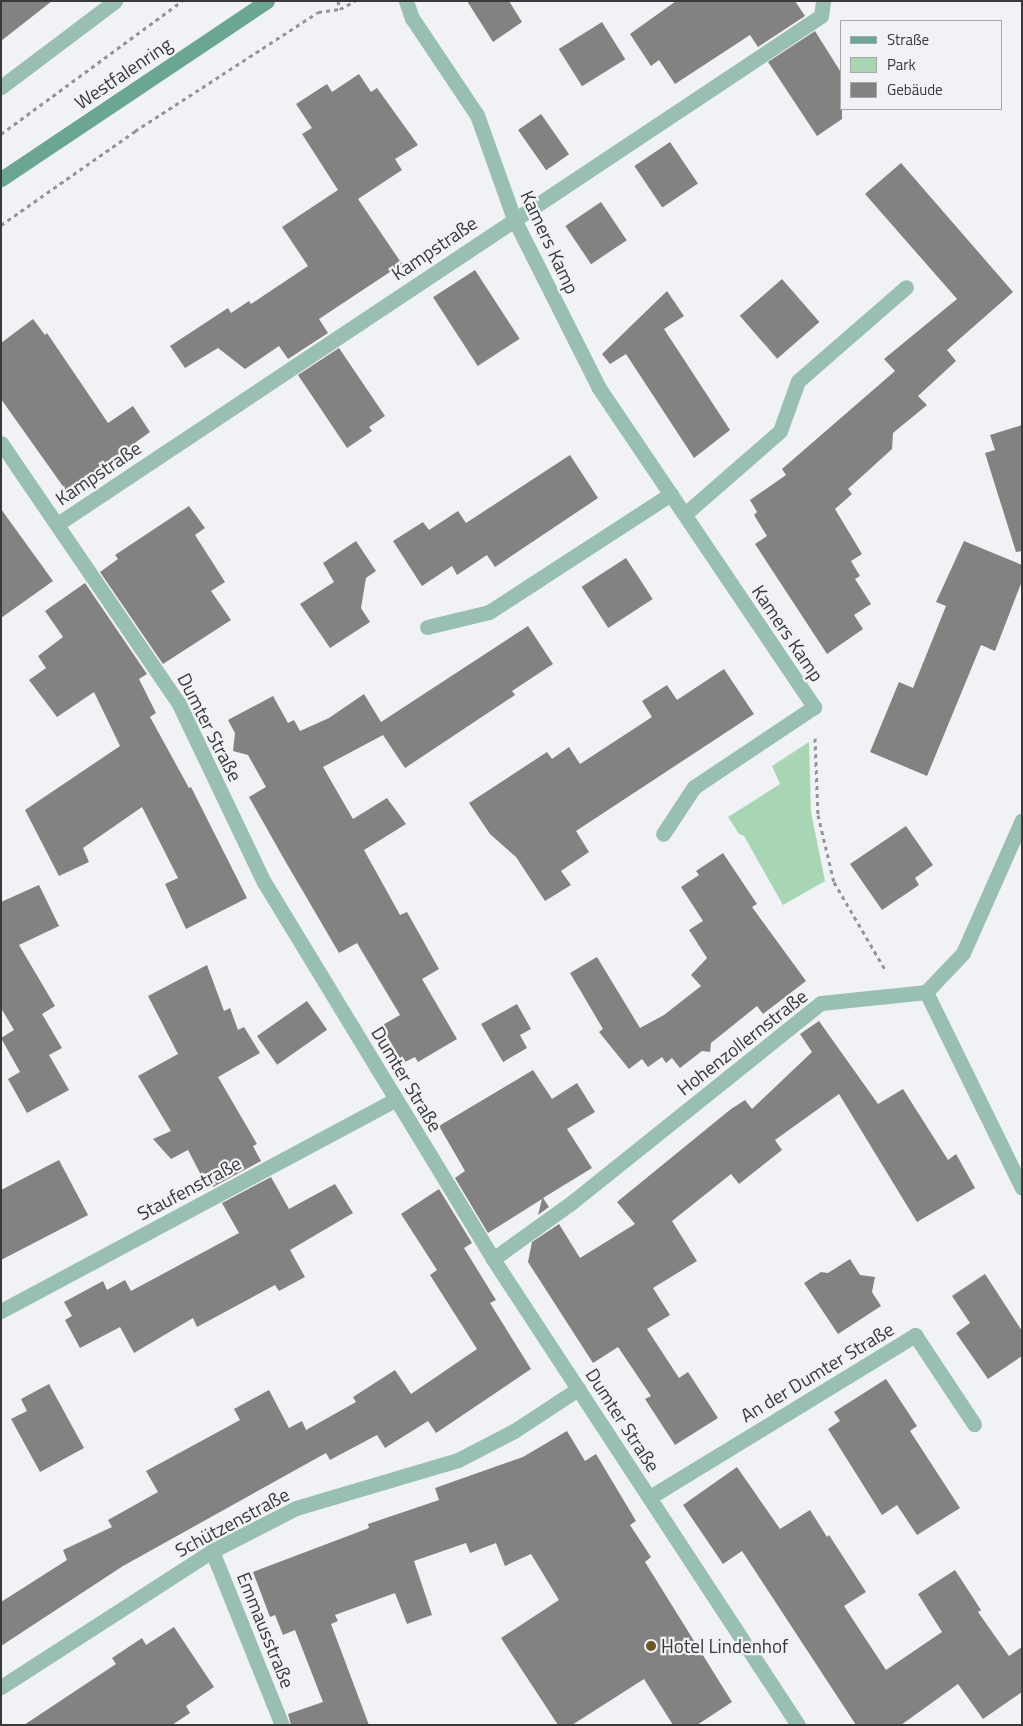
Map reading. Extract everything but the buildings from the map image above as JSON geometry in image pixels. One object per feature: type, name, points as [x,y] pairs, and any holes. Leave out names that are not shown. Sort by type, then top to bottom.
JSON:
[{"type":"main road","name":"Westfalenring","points":[[1,179],[267,1]]},
{"type":"street","points":[[1,87],[115,1]]},
{"type":"street","name":"Kamers Kamp","points":[[406,1],[412,18],[477,115],[514,219],[599,388],[814,707],[694,787],[663,834]]},
{"type":"street","name":"Kampstraße","points":[[59,523],[821,16],[823,1]]},
{"type":"street","points":[[685,514],[780,431],[798,381],[906,288]]},
{"type":"street","name":"Dumter Straße","points":[[1,443],[6,459],[59,523],[178,702],[264,882],[492,1259],[798,1725]]},
{"type":"street","points":[[427,627],[489,612],[672,494]]},
{"type":"street","points":[[1022,820],[963,953],[926,992],[1022,1188]]},
{"type":"street","name":"Hohenzollernstraße","points":[[492,1259],[571,1203],[821,1003],[926,992]]},
{"type":"street","name":"Staufenstraße","points":[[1,1311],[396,1099]]},
{"type":"street","name":"An der Dumter Straße","points":[[650,1498],[915,1335],[974,1424]]},
{"type":"street","name":"Schützenstraße","points":[[1,1687],[212,1551],[296,1508],[458,1460],[514,1431],[578,1389]]},
{"type":"street","name":"Emmausstraße","points":[[212,1551],[282,1725]]},
{"type":"path","points":[[1,134],[182,1]]},
{"type":"path","points":[[338,1],[340,9]]},
{"type":"path","points":[[1,226],[135,131],[318,12],[340,9],[355,1]]},
{"type":"path","points":[[814,707],[818,815],[834,882],[900,995]]},
{"type":"green space","points":[[809,742],[811,812],[825,881],[783,905],[744,836],[739,834],[728,817],[780,784],[772,766]]},
{"type":"place","name":"Hotel Lindenhof","points":[[651,1646]]}]
